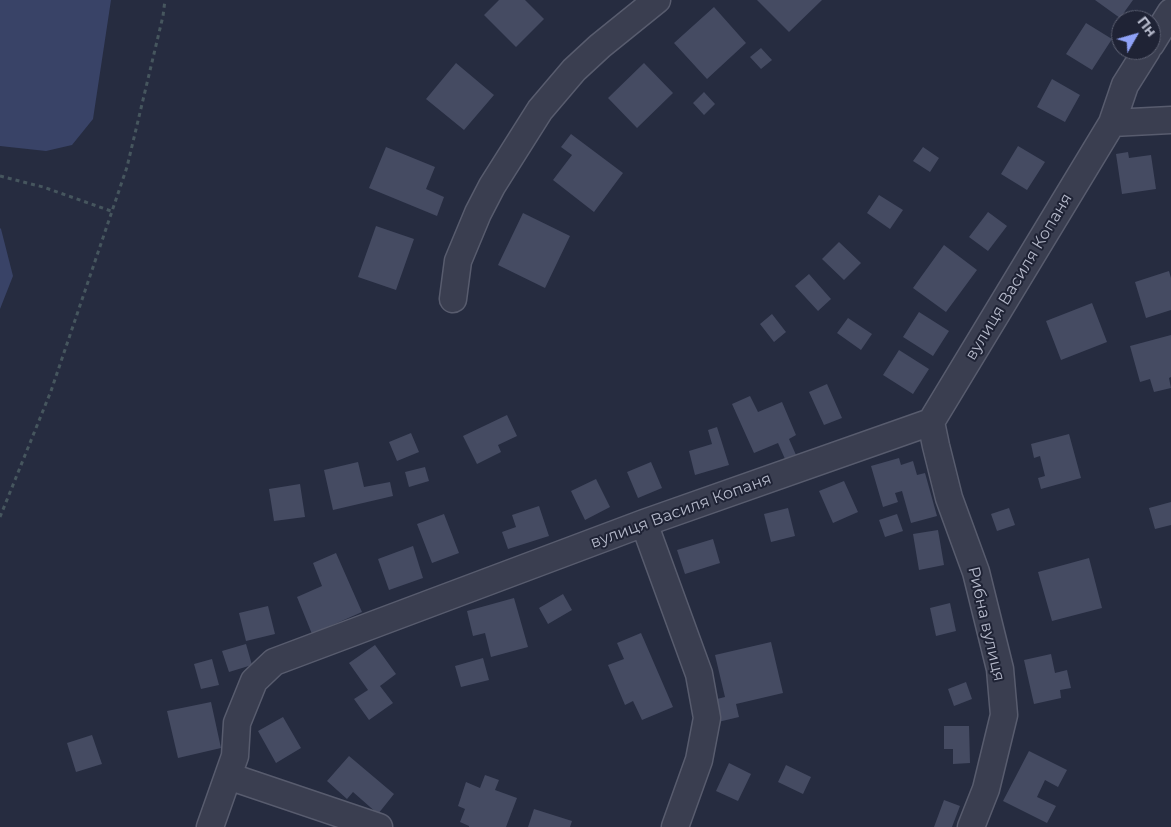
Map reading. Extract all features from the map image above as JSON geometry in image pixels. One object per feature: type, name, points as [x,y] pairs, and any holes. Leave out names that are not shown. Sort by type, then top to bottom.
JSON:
[{"type":"street","points":[[453,299],[458,261],[478,213],[492,186],[540,110],[574,70],[614,34],[657,0]]},
{"type":"street","points":[[1161,28],[1171,12]]},
{"type":"street","name":"вулиця Василя Копаня","points":[[210,827],[235,756],[237,723],[254,681],[274,662],[644,523],[931,422],[1112,122],[1125,86],[1141,60]]},
{"type":"street","points":[[1112,122],[1171,120]]},
{"type":"street","name":"Рибна вулиця","points":[[931,422],[949,498],[976,572],[1000,669],[1004,716],[986,789],[971,827]]},
{"type":"street","points":[[644,523],[699,674],[707,718],[699,760],[675,827]]},
{"type":"street","points":[[228,776],[379,827]]},
{"type":"path","points":[[0,517],[51,390],[127,167],[163,16],[165,0]]},
{"type":"path","points":[[0,176],[43,186],[111,211]]},
{"type":"water","points":[[0,0],[111,0],[93,119],[72,145],[46,151],[0,146]]},
{"type":"water","points":[[0,228],[13,276],[0,309]]},
{"type":"building","points":[[499,0],[525,0],[544,19],[516,47],[484,15]]},
{"type":"building","points":[[757,0],[822,0],[789,32]]},
{"type":"building","points":[[1095,0],[1133,0],[1126,10],[1111,10],[1111,12]]},
{"type":"building","points":[[714,7],[746,43],[707,79],[674,43]]},
{"type":"building","points":[[1086,23],[1111,38],[1092,70],[1066,54]]},
{"type":"building","points":[[761,48],[772,60],[761,69],[750,57]]},
{"type":"building","points":[[456,63],[494,95],[464,130],[426,99]]},
{"type":"building","points":[[644,63],[673,93],[637,128],[608,98]]},
{"type":"building","points":[[1052,79],[1080,95],[1065,122],[1037,107]]},
{"type":"building","points":[[704,92],[715,104],[704,115],[693,103]]},
{"type":"building","points":[[571,134],[623,173],[594,212],[553,180],[572,155],[561,147]]},
{"type":"building","points":[[1018,146],[1045,162],[1027,190],[1001,174]]},
{"type":"building","points":[[386,147],[435,167],[426,189],[444,197],[437,216],[369,188]]},
{"type":"building","points":[[923,147],[939,158],[930,172],[913,161]]},
{"type":"building","points":[[1128,152],[1129,158],[1151,155],[1156,189],[1122,194],[1116,154]]},
{"type":"building","points":[[879,195],[903,210],[890,229],[867,213]]},
{"type":"building","points":[[988,212],[1007,226],[988,251],[969,237]]},
{"type":"building","points":[[523,213],[570,236],[545,288],[498,265]]},
{"type":"building","points":[[376,226],[414,239],[396,290],[358,277]]},
{"type":"building","points":[[839,242],[861,263],[844,280],[822,259]]},
{"type":"building","points":[[944,245],[977,270],[946,312],[913,288]]},
{"type":"building","points":[[1169,271],[1171,278],[1171,310],[1146,318],[1135,282]]},
{"type":"building","points":[[809,274],[831,299],[818,311],[795,286]]},
{"type":"building","points":[[1092,303],[1107,342],[1061,360],[1046,321]]},
{"type":"building","points":[[919,312],[949,331],[933,356],[903,337]]},
{"type":"building","points":[[772,314],[786,332],[774,342],[760,324]]},
{"type":"building","points":[[848,318],[872,334],[861,350],[837,333]]},
{"type":"building","points":[[1171,335],[1171,377],[1169,378],[1171,388],[1154,392],[1150,379],[1140,382],[1130,346]]},
{"type":"building","points":[[899,350],[929,369],[913,394],[883,375]]},
{"type":"building","points":[[827,384],[842,418],[824,425],[809,392]]},
{"type":"building","points":[[750,396],[758,412],[782,402],[796,435],[789,439],[796,455],[785,459],[778,443],[754,453],[732,404]]},
{"type":"building","points":[[507,415],[517,436],[498,445],[501,452],[477,464],[463,436]]},
{"type":"building","points":[[717,427],[729,465],[695,475],[689,451],[712,444],[708,430]]},
{"type":"building","points":[[411,433],[419,452],[397,461],[389,442]]},
{"type":"building","points":[[1069,434],[1081,478],[1041,489],[1038,478],[1045,476],[1040,456],[1034,458],[1031,444]]},
{"type":"building","points":[[899,458],[901,465],[913,461],[917,475],[925,473],[937,516],[911,523],[902,491],[895,493],[898,502],[883,507],[871,466]]},
{"type":"building","points":[[358,462],[364,487],[390,482],[393,496],[333,510],[324,470]]},
{"type":"building","points":[[651,462],[662,488],[638,498],[627,472]]},
{"type":"building","points":[[425,467],[429,481],[409,487],[405,472]]},
{"type":"building","points":[[596,479],[610,507],[585,520],[571,491]]},
{"type":"building","points":[[844,481],[858,512],[833,523],[819,491]]},
{"type":"building","points":[[300,484],[305,517],[274,521],[269,489]]},
{"type":"building","points":[[1171,502],[1171,525],[1155,529],[1149,508]]},
{"type":"building","points":[[539,506],[549,536],[508,549],[502,532],[516,527],[512,515]]},
{"type":"building","points":[[788,508],[795,536],[771,542],[764,514]]},
{"type":"building","points":[[1009,508],[1015,525],[997,531],[991,514]]},
{"type":"building","points":[[444,514],[459,553],[432,563],[417,524]]},
{"type":"building","points":[[897,514],[903,531],[885,537],[879,520]]},
{"type":"building","points":[[938,530],[944,565],[919,570],[913,534]]},
{"type":"building","points":[[713,539],[720,563],[685,574],[677,550]]},
{"type":"building","points":[[413,546],[423,578],[389,590],[378,559]]},
{"type":"building","points":[[336,553],[362,612],[312,634],[297,597],[322,586],[313,563]]},
{"type":"building","points":[[1089,558],[1102,608],[1052,621],[1038,572]]},
{"type":"building","points":[[563,594],[572,610],[548,624],[539,608]]},
{"type":"building","points":[[514,598],[528,647],[491,657],[485,633],[473,636],[467,611]]},
{"type":"building","points":[[950,603],[956,631],[936,636],[930,608]]},
{"type":"building","points":[[268,606],[275,634],[246,641],[239,613]]},
{"type":"building","points":[[641,633],[673,707],[642,720],[633,701],[625,705],[608,665],[624,659],[617,643]]},
{"type":"building","points":[[771,642],[783,693],[736,704],[739,717],[718,722],[713,700],[725,697],[715,655]]},
{"type":"building","points":[[246,644],[252,665],[229,672],[222,651]]},
{"type":"building","points":[[375,645],[396,674],[380,686],[393,703],[369,720],[354,699],[368,690],[349,663]]},
{"type":"building","points":[[1051,654],[1055,673],[1067,670],[1071,688],[1060,690],[1061,698],[1034,704],[1024,660]]},
{"type":"building","points":[[483,658],[489,680],[461,687],[455,666]]},
{"type":"building","points":[[212,659],[219,685],[201,689],[194,664]]},
{"type":"building","points":[[966,682],[972,699],[954,706],[948,689]]},
{"type":"building","points":[[211,702],[221,748],[178,758],[167,711]]},
{"type":"building","points":[[283,717],[301,748],[276,763],[258,731]]},
{"type":"building","points":[[944,726],[969,726],[970,763],[953,764],[953,749],[944,749]]},
{"type":"building","points":[[92,735],[102,764],[76,772],[67,743]]},
{"type":"building","points":[[1029,751],[1067,770],[1058,787],[1045,780],[1037,797],[1056,806],[1047,823],[1003,801]]},
{"type":"building","points":[[349,756],[394,794],[378,814],[353,792],[347,799],[327,781]]},
{"type":"building","points":[[729,763],[751,774],[738,801],[716,791]]},
{"type":"building","points":[[786,765],[811,777],[803,794],[778,782]]},
{"type":"building","points":[[485,775],[499,780],[495,790],[517,798],[506,827],[469,827],[460,822],[465,809],[458,806],[466,782],[480,788]]},
{"type":"building","points":[[944,800],[960,806],[952,827],[934,827]]},
{"type":"building","points":[[534,809],[572,821],[570,827],[528,827]]}]
